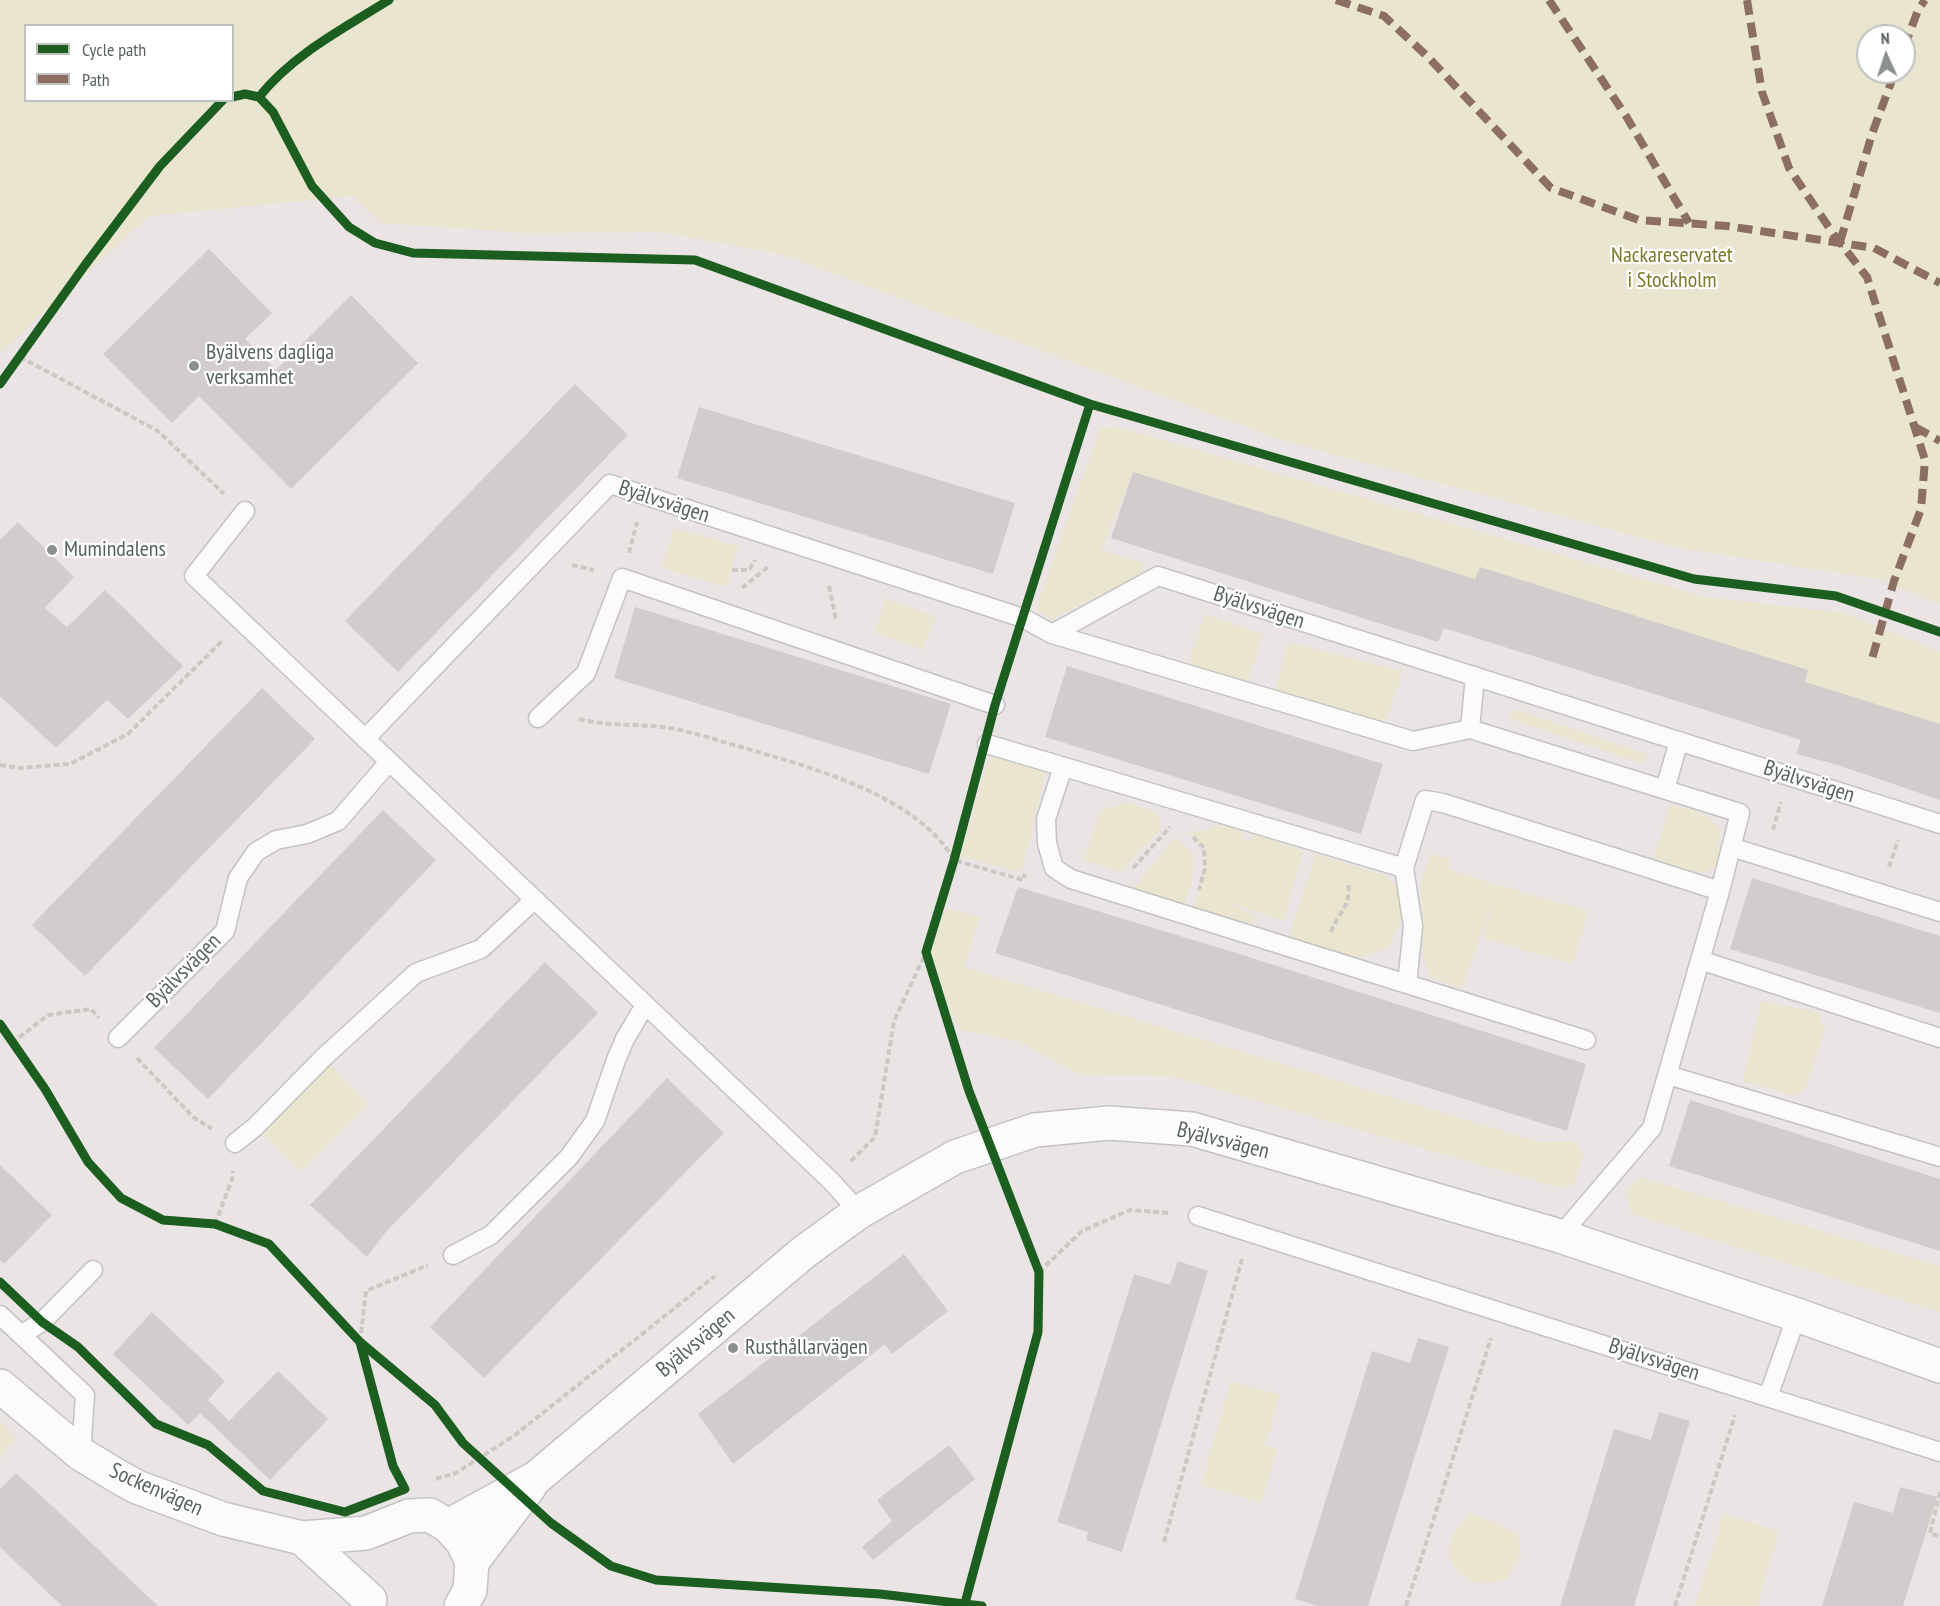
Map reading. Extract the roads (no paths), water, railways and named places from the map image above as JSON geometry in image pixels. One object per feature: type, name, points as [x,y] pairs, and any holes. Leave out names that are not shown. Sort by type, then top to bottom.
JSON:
[{"type":"street","name":"Byälvsvägen","points":[[448,1526],[536,1478],[804,1252],[859,1212],[955,1157],[1035,1130],[1109,1123],[1192,1129],[1560,1236],[1797,1315],[1940,1366]]},
{"type":"street","name":"Sockenvägen","points":[[0,1386],[81,1454],[136,1487],[223,1519],[302,1538],[366,1533],[409,1516],[430,1515],[448,1526]]},
{"type":"street","name":"Byälvsvägen","points":[[472,1562],[536,1478]]},
{"type":"street","points":[[448,1526],[462,1541],[472,1562],[470,1590],[460,1606]]},
{"type":"street","points":[[366,1533],[363,1582],[373,1603]]},
{"type":"street","name":"Sockenvägen","points":[[302,1538],[373,1603]]},
{"type":"lane","name":"Byälvsvägen","points":[[365,739],[610,484],[1023,618],[1052,634],[1413,741],[1470,729],[1740,813],[1652,1128],[1560,1236]]},
{"type":"lane","points":[[244,511],[194,576],[831,1181],[859,1212]]},
{"type":"lane","name":"Byälvsvägen","points":[[1052,634],[1158,576],[1940,824]]},
{"type":"lane","points":[[542,714],[586,673],[622,578],[995,705]]},
{"type":"lane","points":[[1470,729],[1475,676]]},
{"type":"lane","points":[[1665,789],[1679,741]]},
{"type":"lane","points":[[987,744],[1404,868]]},
{"type":"lane","name":"Byälvsvägen","points":[[118,1038],[225,931],[238,878],[256,852],[276,840],[307,834],[338,821],[389,762]]},
{"type":"lane","points":[[1063,767],[1046,819],[1047,843],[1054,868],[1071,879],[1586,1040]]},
{"type":"lane","points":[[1407,984],[1413,926],[1404,868],[1425,800],[1443,802],[1720,891]]},
{"type":"lane","points":[[1731,847],[1940,912]]},
{"type":"lane","points":[[235,1143],[255,1127],[323,1058],[416,974],[481,949],[534,900]]},
{"type":"lane","points":[[1700,960],[1940,1038]]},
{"type":"lane","points":[[453,1255],[491,1234],[569,1157],[595,1121],[625,1039],[645,1005]]},
{"type":"lane","points":[[1668,1075],[1940,1157]]},
{"type":"lane","name":"Byälvsvägen","points":[[1198,1216],[1940,1452]]},
{"type":"lane","points":[[21,1335],[42,1322],[93,1270]]},
{"type":"lane","points":[[0,1315],[85,1395],[81,1454]]},
{"type":"lane","points":[[1768,1397],[1797,1315]]},
{"type":"place","name":"Byälvens dagliga verksamhet","points":[[194,366]]},
{"type":"place","name":"Mumindalens","points":[[52,550]]},
{"type":"place","name":"Rusthållarvägen","points":[[733,1348]]},
{"type":"park label","name":"Nackareservatet i Stockholm","points":[[1672,268]]}]
